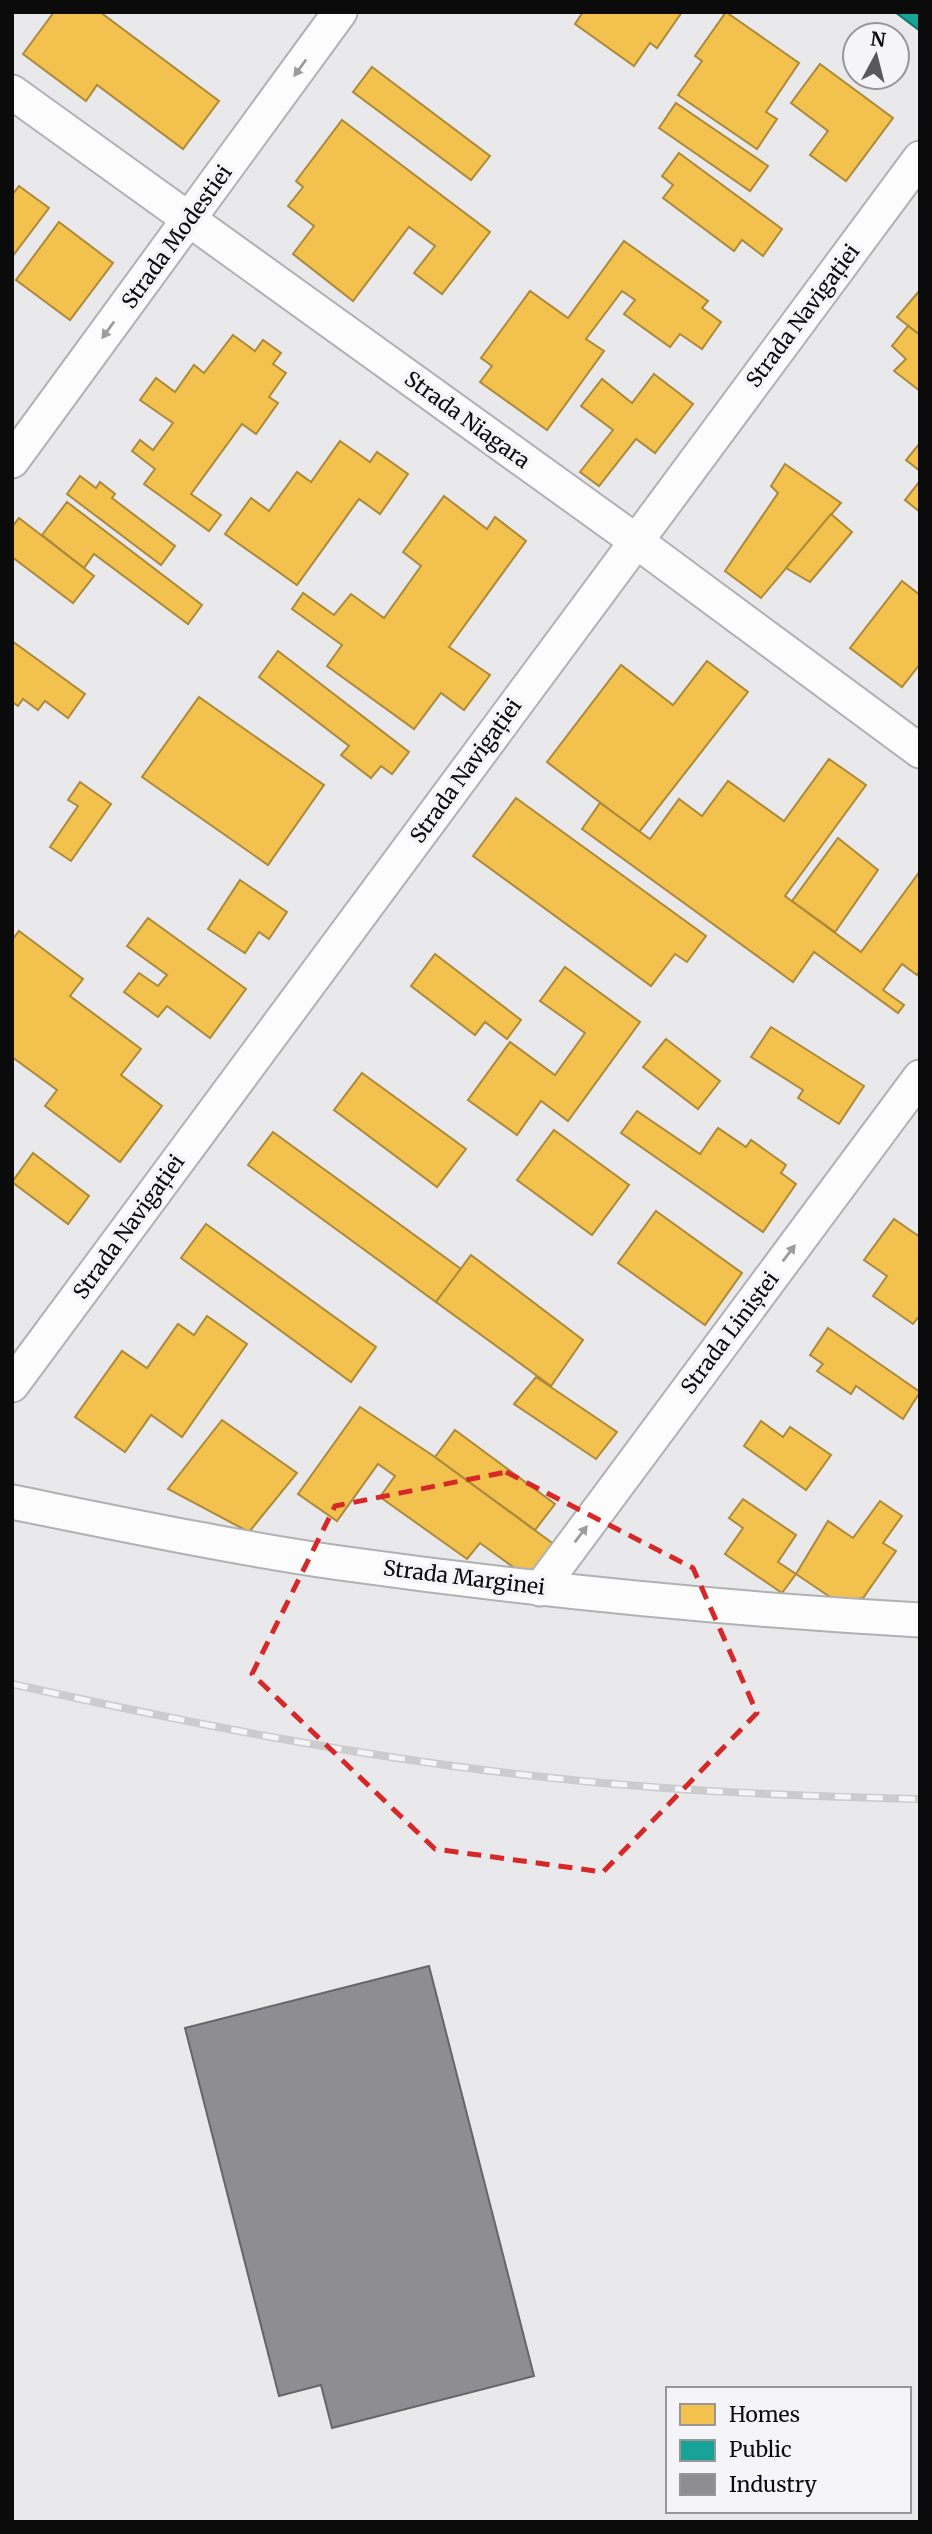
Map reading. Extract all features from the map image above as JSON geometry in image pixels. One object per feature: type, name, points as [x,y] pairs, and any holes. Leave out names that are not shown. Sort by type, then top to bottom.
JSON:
[{"type":"street","name":"Strada Modestiei","points":[[12,461],[340,12]]},
{"type":"street","name":"Strada Niagara","points":[[12,92],[636,541],[920,751]]},
{"type":"street","name":"Strada Navigației","points":[[12,1385],[920,158]]},
{"type":"street","name":"Strada Liniștei","points":[[540,1589],[920,1077]]},
{"type":"street","name":"Strada Marginei","points":[[12,1502],[146,1530],[338,1562],[540,1589],[763,1611],[920,1620]]},
{"type":"highlighted area","points":[[506,1472],[693,1568],[757,1713],[603,1872],[435,1849],[252,1674],[335,1506]]},
{"type":"building: Homes","points":[[54,12],[100,12],[219,101],[183,149],[97,85],[86,101],[23,54]]},
{"type":"building: Homes","points":[[583,12],[682,12],[657,48],[650,43],[634,66],[575,24]]},
{"type":"building: Homes","points":[[726,12],[799,63],[766,112],[777,119],[757,149],[678,95],[702,61],[695,56]]},
{"type":"building: Homes","points":[[820,64],[841,80],[841,91],[856,91],[893,118],[846,181],[810,155],[828,131],[791,103]]},
{"type":"building: Homes","points":[[372,67],[490,156],[471,180],[353,92]]},
{"type":"building: Homes","points":[[676,103],[768,166],[750,191],[659,128]]},
{"type":"building: Homes","points":[[342,120],[490,232],[442,294],[414,273],[435,246],[409,227],[353,301],[293,254],[314,226],[288,206],[303,187],[296,181]]},
{"type":"building: Homes","points":[[679,153],[782,229],[763,256],[742,240],[734,251],[663,198],[673,185],[662,176]]},
{"type":"building: Homes","points":[[19,186],[49,208],[12,257],[12,195]]},
{"type":"building: Homes","points":[[59,222],[113,263],[70,320],[16,280]]},
{"type":"building: Homes","points":[[624,241],[708,301],[702,308],[721,322],[702,349],[680,334],[670,347],[624,314],[635,300],[622,291],[586,339],[604,351],[547,430],[480,382],[492,366],[481,358],[530,291],[568,318]]},
{"type":"building: Homes","points":[[920,290],[920,335],[897,317]]},
{"type":"building: Homes","points":[[908,326],[920,335],[920,391],[894,371],[906,359],[892,346]]},
{"type":"building: Homes","points":[[233,335],[255,351],[263,340],[281,353],[273,364],[286,373],[269,397],[278,403],[256,434],[242,424],[191,494],[221,515],[209,531],[144,484],[155,469],[132,451],[140,440],[153,450],[173,423],[140,400],[156,378],[175,392],[194,365],[204,373]]},
{"type":"building: Homes","points":[[654,374],[693,404],[655,453],[636,439],[599,486],[580,472],[613,430],[581,406],[602,379],[632,403]]},
{"type":"building: Homes","points":[[340,441],[370,462],[377,452],[408,474],[380,514],[359,499],[297,585],[225,534],[251,498],[269,511],[297,472],[311,482]]},
{"type":"building: Homes","points":[[920,443],[920,471],[906,460]]},
{"type":"building: Homes","points":[[785,464],[841,503],[761,598],[725,571],[778,493],[771,486]]},
{"type":"building: Homes","points":[[80,476],[96,488],[100,482],[115,494],[112,498],[175,546],[161,565],[67,494]]},
{"type":"building: Homes","points":[[920,481],[920,512],[905,500]]},
{"type":"building: Homes","points":[[444,496],[487,529],[495,517],[526,541],[449,647],[490,675],[464,710],[441,693],[414,729],[327,666],[342,645],[292,609],[303,593],[334,615],[351,594],[384,618],[421,566],[403,552]]},
{"type":"building: Homes","points":[[67,502],[202,605],[188,624],[94,554],[84,568],[42,535]]},
{"type":"building: Homes","points":[[831,514],[852,532],[810,582],[786,568]]},
{"type":"building: Homes","points":[[19,518],[94,576],[73,603],[12,557],[12,527]]},
{"type":"building: Homes","points":[[902,581],[920,595],[920,664],[902,687],[850,648]]},
{"type":"building: Homes","points":[[12,641],[85,694],[68,718],[45,701],[38,710],[23,699],[18,706],[12,702]]},
{"type":"building: Homes","points":[[278,651],[409,752],[392,774],[381,766],[371,778],[341,755],[349,746],[259,677]]},
{"type":"building: Homes","points":[[707,661],[748,692],[639,832],[547,762],[621,665],[673,705]]},
{"type":"building: Homes","points":[[199,697],[324,785],[268,865],[142,777]]},
{"type":"building: Homes","points":[[829,759],[866,785],[785,896],[861,952],[920,871],[920,970],[917,975],[902,964],[883,990],[904,1005],[898,1013],[814,952],[793,982],[582,829],[600,803],[650,839],[679,799],[702,816],[728,781],[784,821]]},
{"type":"building: Homes","points":[[80,782],[111,804],[71,861],[50,847],[78,806],[68,800]]},
{"type":"building: Homes","points":[[516,798],[706,936],[687,962],[675,954],[651,986],[473,856]]},
{"type":"building: Homes","points":[[838,838],[878,870],[835,932],[792,901]]},
{"type":"building: Homes","points":[[240,880],[287,912],[269,939],[259,932],[245,953],[208,929]]},
{"type":"building: Homes","points":[[148,918],[246,989],[210,1038],[167,1006],[158,1017],[124,992],[139,973],[158,986],[167,975],[127,946]]},
{"type":"building: Homes","points":[[19,931],[83,979],[70,996],[141,1049],[121,1075],[162,1106],[120,1162],[45,1106],[57,1090],[12,1057],[12,940]]},
{"type":"building: Homes","points":[[435,954],[521,1020],[507,1039],[485,1022],[475,1035],[411,986]]},
{"type":"building: Homes","points":[[565,967],[640,1022],[568,1121],[541,1101],[517,1135],[468,1100],[510,1042],[555,1075],[585,1033],[540,1001]]},
{"type":"building: Homes","points":[[771,1027],[864,1086],[839,1124],[798,1098],[803,1090],[751,1057]]},
{"type":"building: Homes","points":[[666,1039],[720,1081],[698,1109],[643,1067]]},
{"type":"building: Homes","points":[[362,1073],[466,1149],[437,1187],[334,1110]]},
{"type":"building: Homes","points":[[637,1111],[700,1154],[718,1128],[746,1147],[751,1140],[786,1165],[781,1173],[796,1184],[763,1232],[621,1133]]},
{"type":"building: Homes","points":[[554,1130],[629,1185],[592,1235],[517,1180]]},
{"type":"building: Homes","points":[[273,1132],[461,1269],[436,1302],[248,1165]]},
{"type":"building: Homes","points":[[33,1153],[89,1196],[68,1224],[12,1182]]},
{"type":"building: Homes","points":[[656,1211],[742,1273],[705,1325],[618,1263]]},
{"type":"building: Homes","points":[[894,1219],[920,1237],[920,1315],[913,1324],[873,1296],[887,1276],[864,1260]]},
{"type":"building: Homes","points":[[206,1224],[376,1347],[351,1382],[181,1258]]},
{"type":"building: Homes","points":[[471,1255],[583,1340],[551,1386],[436,1302]]},
{"type":"building: Homes","points":[[207,1316],[247,1344],[182,1437],[151,1415],[125,1452],[75,1417],[122,1351],[147,1368],[178,1324],[194,1335]]},
{"type":"building: Homes","points":[[828,1328],[920,1392],[903,1419],[856,1386],[851,1394],[817,1371],[823,1364],[810,1355]]},
{"type":"building: Homes","points":[[536,1377],[617,1432],[596,1459],[514,1404]]},
{"type":"building: Homes","points":[[360,1407],[435,1457],[559,1548],[534,1582],[480,1543],[467,1559],[380,1497],[395,1476],[378,1464],[337,1521],[298,1494]]},
{"type":"building: Homes","points":[[222,1420],[297,1473],[249,1532],[168,1489]]},
{"type":"building: Homes","points":[[761,1421],[783,1437],[790,1427],[831,1455],[806,1490],[744,1446]]},
{"type":"building: Homes","points":[[455,1430],[555,1504],[535,1530],[435,1457]]},
{"type":"building: Homes","points":[[743,1499],[796,1535],[778,1562],[796,1574],[782,1593],[725,1554],[743,1528],[729,1518]]},
{"type":"building: Homes","points":[[880,1501],[902,1516],[883,1543],[896,1551],[863,1598],[839,1603],[796,1574],[828,1521],[853,1538]]},
{"type":"building: Public","points":[[895,12],[920,12],[920,31],[911,24],[911,21]]},
{"type":"building: Industry","points":[[429,1966],[534,2376],[332,2428],[321,2385],[279,2396],[185,2028]]},
{"type":"railway","points":[[12,1684],[277,1738],[477,1769],[685,1789],[920,1799]]}]
